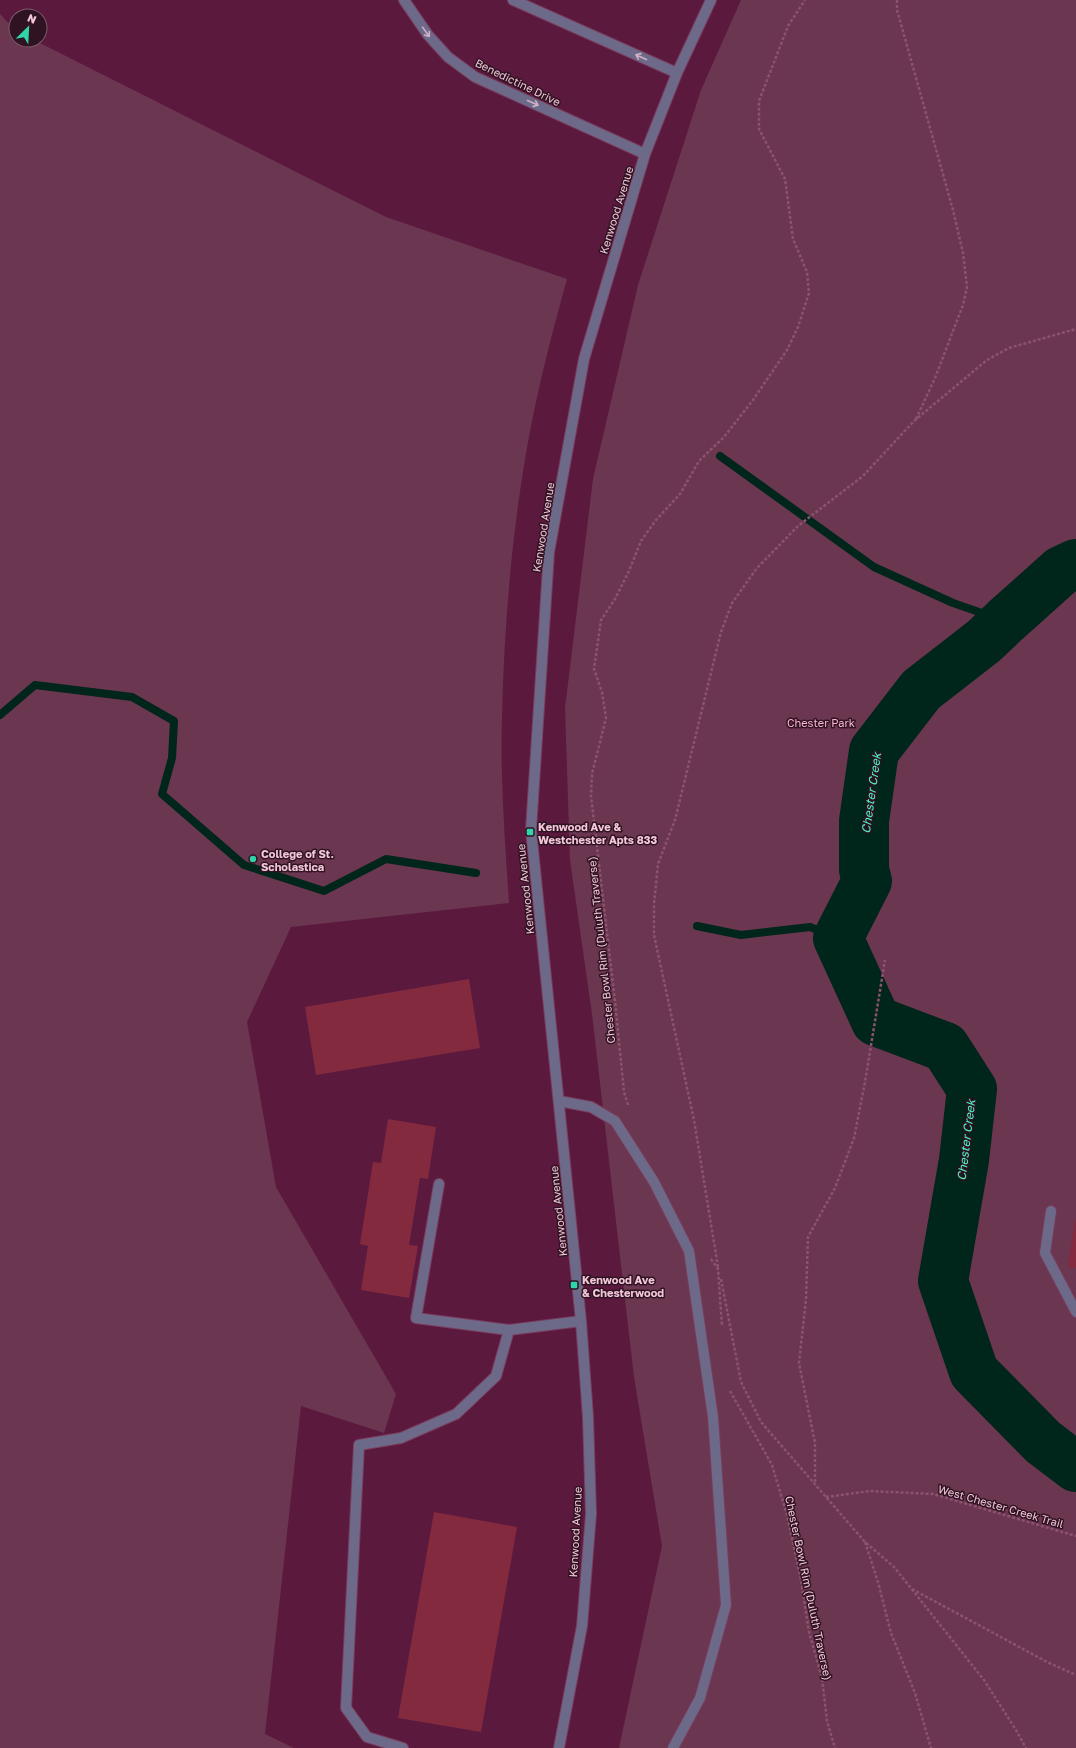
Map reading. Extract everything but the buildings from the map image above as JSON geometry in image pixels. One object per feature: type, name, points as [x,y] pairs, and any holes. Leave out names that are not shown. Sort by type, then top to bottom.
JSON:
[{"type":"street","name":"Benedictine Drive","points":[[404,0],[428,35],[448,57],[475,77],[645,154]]},
{"type":"street","points":[[513,0],[677,73]]},
{"type":"street","name":"Kenwood Avenue","points":[[559,1748],[582,1626],[591,1514],[588,1417],[581,1321],[532,830],[549,552],[584,359],[645,154],[677,73],[710,0]]},
{"type":"street","points":[[559,1101],[591,1107],[615,1121],[654,1182],[689,1251],[713,1417],[726,1605],[700,1698],[673,1748]]},
{"type":"street","points":[[439,1184],[416,1318],[509,1330],[581,1321]]},
{"type":"street","points":[[1051,1211],[1045,1253],[1076,1312]]},
{"type":"street","points":[[403,1748],[368,1737],[346,1708],[359,1445],[401,1438],[456,1414],[496,1376],[509,1330]]},
{"type":"path","name":"Chester Bowl Rim (Duluth Traverse)","points":[[628,1106],[624,1092],[591,796],[592,774],[606,718],[602,692],[594,669],[597,643],[602,620],[629,571],[641,541],[656,520],[680,494],[699,462],[724,437],[753,400],[787,350],[798,327],[809,293],[807,272],[793,239],[784,179],[759,129],[758,101],[788,26],[805,0]]},
{"type":"path","points":[[897,0],[897,10],[935,143],[958,232],[963,253],[967,287],[963,305],[935,378],[914,421]]},
{"type":"path","points":[[1026,1748],[984,1680],[894,1567],[865,1542],[815,1482],[761,1422],[741,1382],[718,1269],[694,1120],[654,935],[654,904],[658,864],[675,820],[721,632],[732,603],[757,568],[798,526],[863,476],[914,421],[986,360],[1009,348],[1076,329]]},
{"type":"path","points":[[815,1482],[815,1443],[799,1362],[806,1299],[808,1237],[836,1188],[854,1138],[885,960]]},
{"type":"path","points":[[709,1256],[718,1269],[722,1329]]},
{"type":"path","name":"Chester Bowl Rim (Duluth Traverse)","points":[[728,1388],[772,1465],[788,1515],[801,1580],[809,1632],[822,1678],[827,1721],[835,1748]]},
{"type":"path","name":"West Chester Creek Trail","points":[[826,1497],[870,1491],[933,1494],[1076,1536]]},
{"type":"path","points":[[865,1542],[878,1582],[891,1633],[914,1693],[931,1748]]},
{"type":"path","points":[[910,1587],[1046,1662],[1076,1675]]},
{"type":"green space","name":"Chester Park","points":[[741,0],[1076,0],[1076,1748],[619,1748],[662,1546],[634,1377],[592,1014],[570,860],[565,708],[593,479],[638,285],[701,90]]},
{"type":"green space","name":"College of St. Scholastica","points":[[0,14],[8,22],[8,48],[48,47],[386,217],[567,279],[536,401],[522,476],[513,544],[503,682],[502,740],[503,810],[509,903],[291,927],[247,1022],[276,1187],[396,1394],[384,1433],[301,1406],[265,1734],[294,1748],[0,1748]]},
{"type":"waterway","points":[[720,456],[874,567],[953,603],[1005,621]]},
{"type":"waterway","name":"Chester Creek","points":[[1076,564],[1061,571],[984,641],[921,690],[874,751],[864,821],[864,870],[867,881],[838,938],[876,1021],[945,1047],[972,1089],[964,1160],[943,1281],[974,1372],[1043,1442],[1076,1467]]},
{"type":"waterway","points":[[0,715],[35,685],[132,697],[174,721],[172,758],[162,794],[244,865],[324,891],[386,859],[476,873]]},
{"type":"waterway","points":[[697,926],[741,935],[810,927],[838,938]]},
{"type":"place","name":"Kenwood Ave & Westchester Apts 833","points":[[530,832]]},
{"type":"place","name":"College of St. Scholastica","points":[[253,859]]},
{"type":"place","name":"Kenwood Ave & Chesterwood","points":[[574,1285]]}]
